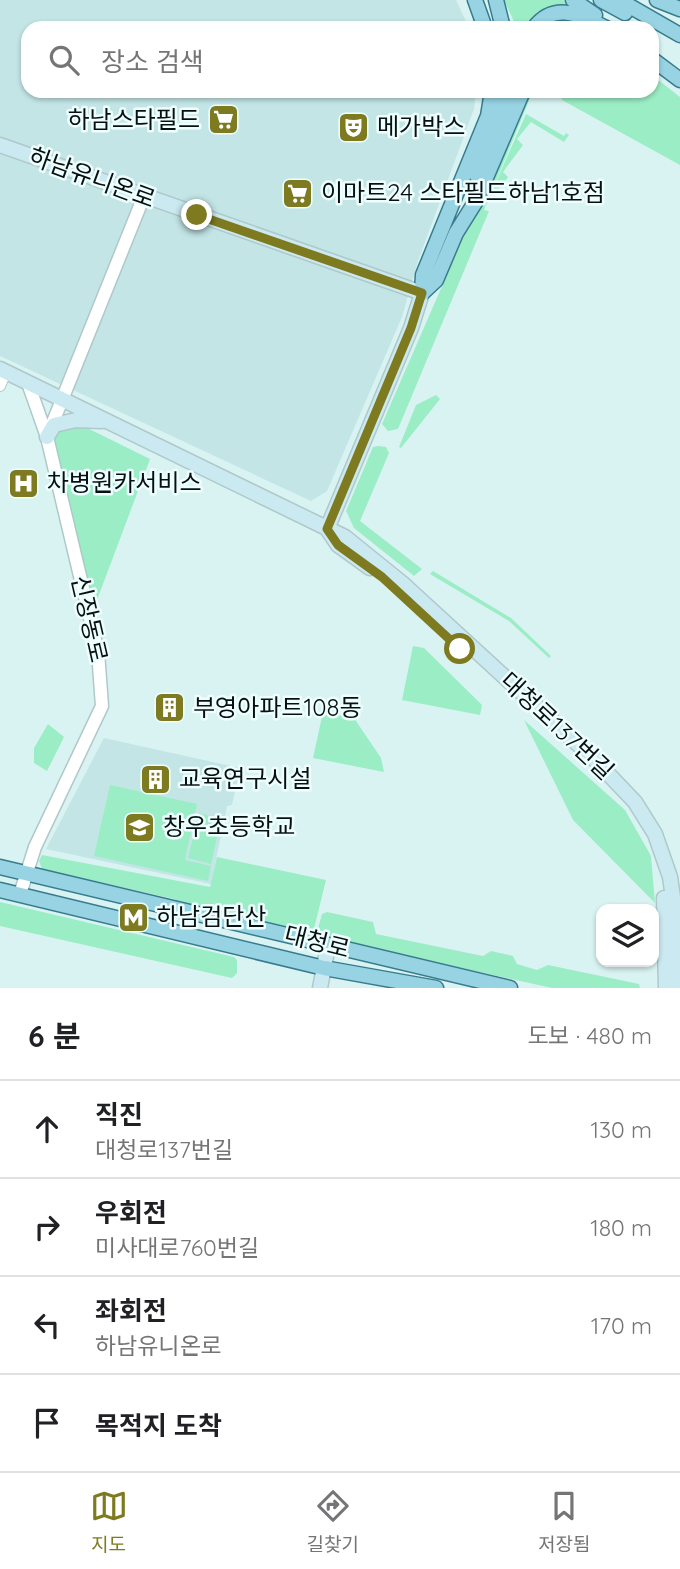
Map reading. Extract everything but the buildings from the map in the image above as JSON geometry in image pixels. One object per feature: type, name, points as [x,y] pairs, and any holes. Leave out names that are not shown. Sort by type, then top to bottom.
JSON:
[{"type":"main road","points":[[475,0],[482,21]]},
{"type":"main road","points":[[496,0],[501,21]]},
{"type":"main road","points":[[573,0],[602,21]]},
{"type":"main road","points":[[601,0],[638,21]]},
{"type":"main road","points":[[619,0],[657,21]]},
{"type":"main road","points":[[657,0],[680,9]]},
{"type":"main road","points":[[542,21],[558,12],[580,14],[593,21]]},
{"type":"main road","points":[[659,22],[680,34]]},
{"type":"main road","points":[[659,33],[680,45]]},
{"type":"main road","points":[[659,64],[680,80]]},
{"type":"main road","points":[[327,529],[411,328],[422,293],[422,275],[488,116],[491,98]]},
{"type":"main road","points":[[422,293],[436,280],[505,98]]},
{"type":"main road","points":[[456,233],[476,201],[520,98]]},
{"type":"main road","name":"하남유니온로","points":[[0,145],[422,293]]},
{"type":"main road","points":[[2,376],[28,383],[60,398]]},
{"type":"main road","name":"대청로137번길","points":[[60,398],[345,537],[377,561],[593,758],[635,802],[655,834],[670,877],[677,925],[679,988]]},
{"type":"main road","points":[[47,437],[54,425],[76,420],[110,422]]},
{"type":"main road","name":"대청로137번길","points":[[327,529],[338,545],[382,577],[592,770],[624,803],[642,831],[662,880],[666,906],[666,988]]},
{"type":"main road","name":"대청로","points":[[0,867],[510,988]]},
{"type":"main road","name":"대청로","points":[[0,890],[324,968],[436,988]]},
{"type":"main road","points":[[320,988],[328,946]]},
{"type":"street","points":[[47,437],[60,398],[144,196]]},
{"type":"street","name":"신장동로","points":[[20,894],[25,873],[102,706],[98,652],[47,437],[28,383]]},
{"type":"shaded area","points":[[0,0],[456,0],[466,21],[21,21],[21,98],[475,98],[474,109],[418,261],[402,317],[327,491],[311,501],[0,356]]},
{"type":"shaded area","name":"창우초등학교","points":[[104,738],[240,768],[232,805],[227,806],[211,884],[46,849]]},
{"type":"green space","points":[[504,0],[563,0],[567,3],[546,10],[535,21],[514,21]]},
{"type":"green space","points":[[659,80],[680,97],[680,165],[562,100],[659,98]]},
{"type":"green space","points":[[524,98],[530,98],[489,198],[526,114],[564,136],[566,133],[569,135],[564,142],[531,122],[517,139],[523,145],[503,172],[508,177],[486,205],[484,210],[489,211],[398,429],[388,431],[382,424]]},
{"type":"green space","points":[[436,395],[440,399],[401,448],[399,447],[416,405]]},
{"type":"green space","points":[[69,419],[150,459],[94,608],[53,438]]},
{"type":"green space","points":[[373,447],[386,447],[389,453],[360,521],[422,569],[414,576],[354,528],[346,511]]},
{"type":"green space","points":[[433,571],[511,618],[551,656],[549,658],[509,621],[430,574]]},
{"type":"green space","points":[[413,646],[424,648],[482,705],[480,715],[402,700]]},
{"type":"green space","points":[[323,712],[354,718],[381,758],[384,772],[313,758]]},
{"type":"green space","points":[[524,720],[625,810],[651,856],[655,903],[573,820]]},
{"type":"green space","points":[[48,724],[64,737],[47,771],[34,763],[34,748]]},
{"type":"green space","points":[[110,785],[197,804],[185,860],[211,866],[208,881],[94,856]]},
{"type":"green space","points":[[199,813],[221,819],[211,864],[188,858]]},
{"type":"green space","points":[[42,855],[210,887],[217,857],[326,880],[313,933],[185,906],[174,899],[42,869],[39,861]]},
{"type":"green space","points":[[0,902],[234,957],[237,960],[237,973],[232,978],[0,926]]},
{"type":"green space","points":[[327,912],[373,922],[376,934],[483,956],[491,951],[513,956],[517,964],[537,970],[548,965],[639,984],[640,988],[552,988],[319,936],[317,932],[322,914]]},
{"type":"place","name":"하남스타필드","points":[[223,120]]},
{"type":"place","name":"메가박스","points":[[354,127]]},
{"type":"place","name":"이마트24 스타필드하남1호점","points":[[298,193]]},
{"type":"place","name":"차병원카서비스","points":[[24,483]]},
{"type":"place","name":"부영아파트108동","points":[[170,708]]},
{"type":"place","name":"교육연구시설","points":[[156,779]]},
{"type":"place","name":"창우초등학교","points":[[140,827]]},
{"type":"place","name":"하남검단산","points":[[133,917]]},
{"type":"route","points":[[197,215],[422,293],[411,328],[327,529],[338,545],[382,577],[460,649]]}]
